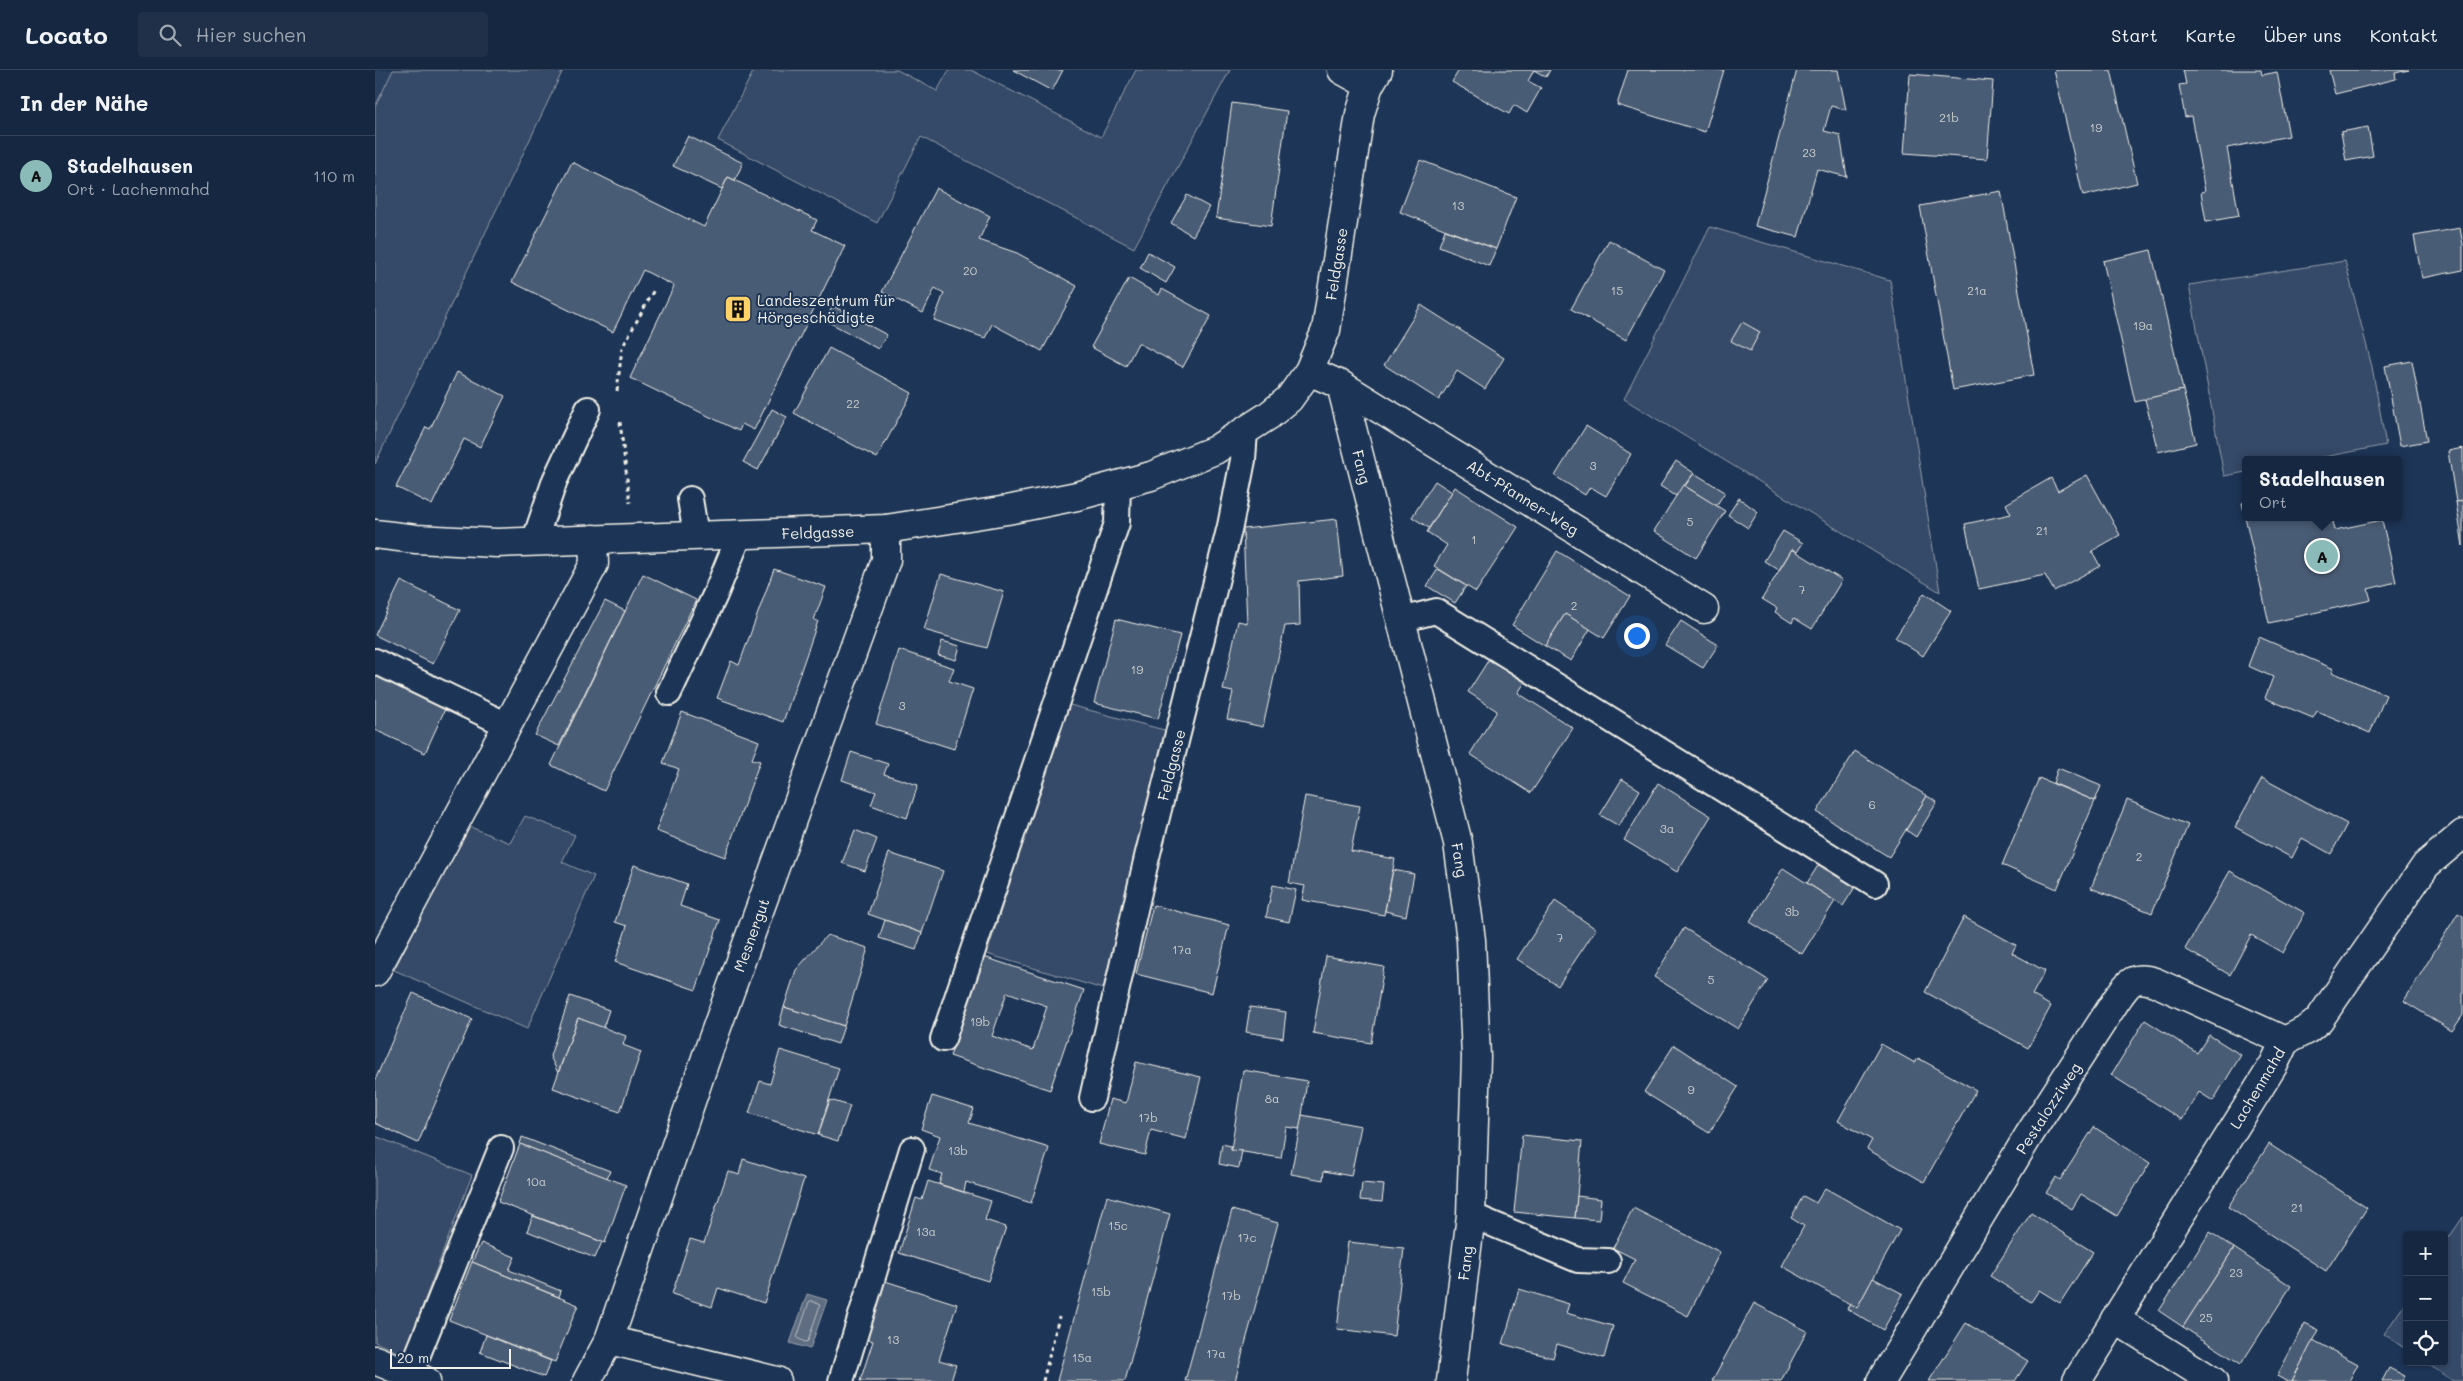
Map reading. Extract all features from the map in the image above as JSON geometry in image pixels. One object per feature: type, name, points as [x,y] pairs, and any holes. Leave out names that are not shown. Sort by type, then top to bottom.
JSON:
[{"type":"street","points":[[1342,70],[1374,77]]},
{"type":"street","name":"Feldgasse","points":[[375,534],[417,539],[497,543],[886,529],[1007,510],[1077,496],[1151,476],[1215,450],[1268,416],[1289,399],[1309,371],[1326,330],[1360,114],[1374,77]]},
{"type":"street","points":[[1309,371],[1341,385]]},
{"type":"street","name":"Abt-Pfanner-Weg","points":[[1341,385],[1705,609]]},
{"type":"street","name":"Fang","points":[[1341,385],[1458,843],[1471,940],[1476,1057],[1471,1215],[1451,1381]]},
{"type":"street","name":"Mesnergut","points":[[587,1381],[609,1340],[708,1052],[886,560],[886,529]]},
{"type":"street","points":[[375,972],[426,857],[507,725],[594,564],[593,539]]},
{"type":"street","name":"Lachenmahd","points":[[2077,1381],[2274,1064],[2285,1041],[2308,1029],[2319,1020],[2426,865],[2463,834]]},
{"type":"street","name":"Pestalozziweg","points":[[1881,1381],[2029,1135],[2117,1000],[2133,981],[2141,978],[2155,982],[2285,1041]]},
{"type":"street","points":[[2115,1319],[2213,1381]]},
{"type":"street","points":[[609,1340],[777,1381]]},
{"type":"street","points":[[375,1360],[418,1378]]},
{"type":"lane","points":[[534,542],[555,480],[588,409]]},
{"type":"lane","name":"Feldgasse","points":[[1092,1098],[1147,857],[1230,526],[1243,460],[1245,431]]},
{"type":"lane","points":[[943,1039],[1117,524],[1118,485]]},
{"type":"lane","points":[[690,499],[695,536]]},
{"type":"lane","points":[[669,693],[715,595],[740,534]]},
{"type":"lane","points":[[1401,620],[1436,611],[1875,884]]},
{"type":"lane","points":[[375,661],[507,725]]},
{"type":"lane","points":[[418,1378],[501,1148]]},
{"type":"lane","points":[[841,1381],[913,1149]]},
{"type":"lane","points":[[1471,1215],[1578,1260],[1608,1261]]},
{"type":"path","points":[[618,396],[623,348],[655,288]]},
{"type":"path","points":[[619,414],[628,496],[638,538]]},
{"type":"path","points":[[1043,1381],[1059,1317]]},
{"type":"shaded area","points":[[375,70],[393,70],[375,107]]},
{"type":"shaded area","points":[[393,70],[563,70],[375,464],[375,107]]},
{"type":"shaded area","points":[[754,70],[897,70],[937,91],[949,70],[971,70],[1101,137],[1136,70],[1230,70],[1134,248],[921,137],[877,223],[718,140]]},
{"type":"shaded area","points":[[1710,227],[1890,280],[1940,592],[1624,399]]},
{"type":"shaded area","points":[[2345,261],[2372,367],[2386,445],[2330,456],[2242,456],[2242,473],[2224,476],[2189,285]]},
{"type":"shaded area","points":[[1066,704],[1168,731],[1103,989],[987,954]]},
{"type":"shaded area","points":[[525,816],[575,835],[562,862],[594,876],[527,1029],[394,970],[468,826],[510,843]]},
{"type":"shaded area","points":[[375,1136],[472,1175],[404,1355],[375,1342]]},
{"type":"shaded area","points":[[2463,1217],[2463,1381],[2453,1381],[2431,1366],[2448,1366],[2448,1239]]},
{"type":"shaded area","points":[[2403,1307],[2403,1347],[2384,1334]]},
{"type":"water","points":[[807,1294],[827,1300],[810,1349],[790,1343]]},
{"type":"building","points":[[1013,70],[1063,70],[1052,91]]},
{"type":"building","points":[[1459,70],[1534,70],[1528,81],[1541,88],[1527,113],[1514,105],[1509,114],[1452,82]]},
{"type":"building","points":[[1534,70],[1550,70],[1546,77]]},
{"type":"building","points":[[1628,70],[1724,70],[1705,132],[1617,105]]},
{"type":"building","points":[[1797,70],[1838,70],[1846,110],[1831,106],[1824,131],[1840,135],[1847,177],[1817,169],[1798,237],[1755,226]]},
{"type":"building","points":[[2054,70],[2111,70],[2137,183],[2083,196]]},
{"type":"building","points":[[2183,70],[2261,70],[2262,75],[2277,72],[2289,136],[2227,148],[2239,216],[2206,222],[2201,192],[2205,191],[2191,116],[2185,117],[2179,85],[2186,84]]},
{"type":"building","points":[[2329,70],[2409,70],[2395,73],[2396,79],[2335,94]]},
{"type":"building","points":[[1910,74],[1993,81],[1987,159],[1904,153]]},
{"type":"building","points":[[1232,103],[1287,111],[1271,226],[1216,218]]},
{"type":"building","points":[[2368,127],[2373,156],[2346,161],[2341,132]]},
{"type":"building","points":[[688,136],[743,163],[735,180],[728,177],[722,189],[673,166]]},
{"type":"building","points":[[1420,160],[1516,197],[1496,249],[1400,212]]},
{"type":"building","name":"Landeszentrum für Hörgeschädigte","points":[[572,162],[704,227],[728,177],[817,220],[812,230],[845,246],[754,430],[742,424],[739,431],[630,378],[674,286],[643,270],[613,332],[512,282]]},
{"type":"building","points":[[936,188],[990,216],[979,240],[1017,253],[1077,286],[1042,351],[992,324],[985,338],[934,320],[944,293],[935,288],[923,313],[882,292]]},
{"type":"building","points":[[2001,191],[2034,375],[1953,390],[1920,206]]},
{"type":"building","points":[[1187,195],[1209,207],[1193,236],[1171,223]]},
{"type":"building","points":[[2460,228],[2463,245],[2463,270],[2422,278],[2414,236]]},
{"type":"building","points":[[1445,230],[1496,249],[1489,266],[1439,246]]},
{"type":"building","points":[[1609,240],[1664,270],[1626,340],[1571,309]]},
{"type":"building","points":[[2151,250],[2183,390],[2135,402],[2103,261]]},
{"type":"building","points":[[1148,252],[1175,267],[1166,283],[1140,268]]},
{"type":"building","points":[[1129,278],[1159,295],[1162,289],[1211,316],[1183,367],[1138,343],[1126,366],[1091,347]]},
{"type":"building","points":[[1421,305],[1504,358],[1485,389],[1457,371],[1439,400],[1384,365]]},
{"type":"building","points":[[833,306],[887,335],[878,349],[825,320]]},
{"type":"building","points":[[1742,322],[1760,332],[1750,351],[1731,341]]},
{"type":"building","points":[[829,348],[912,393],[877,458],[794,413]]},
{"type":"building","points":[[2412,361],[2427,441],[2400,446],[2385,366]]},
{"type":"building","points":[[457,372],[505,396],[480,447],[464,439],[432,505],[396,487],[426,427],[430,429]]},
{"type":"building","points":[[2183,390],[2196,443],[2158,452],[2145,399]]},
{"type":"building","points":[[772,409],[787,417],[758,470],[743,462]]},
{"type":"building","points":[[1586,426],[1631,454],[1606,496],[1590,487],[1585,495],[1555,476]]},
{"type":"building","points":[[2463,448],[2463,501],[2456,502],[2448,451]]},
{"type":"building","points":[[1676,461],[1694,473],[1676,496],[1660,486]]},
{"type":"building","points":[[1694,473],[1725,492],[1716,506],[1685,486]]},
{"type":"building","points":[[2087,475],[2120,535],[2092,551],[2100,566],[2054,591],[2045,575],[1979,589],[1965,524],[2011,514],[2006,504],[2051,478],[2058,491]]},
{"type":"building","points":[[1435,481],[1452,492],[1429,528],[1412,517]]},
{"type":"building","points":[[1683,485],[1725,511],[1696,558],[1654,531]]},
{"type":"building","points":[[1455,487],[1518,527],[1476,592],[1434,566],[1447,545],[1427,532]]},
{"type":"building","points":[[1739,498],[1758,512],[1748,528],[1728,515]]},
{"type":"building","points":[[2463,501],[2463,546],[2456,502]]},
{"type":"building","points":[[1337,519],[1343,576],[1299,581],[1300,625],[1285,626],[1263,727],[1227,719],[1233,692],[1223,690],[1238,621],[1247,623],[1243,529]]},
{"type":"building","points":[[2246,521],[2333,521],[2335,530],[2382,521],[2396,582],[2368,589],[2371,600],[2269,623]]},
{"type":"building","points":[[1783,531],[1803,543],[1797,552],[1792,549],[1779,570],[1764,561]]},
{"type":"building","points":[[1792,549],[1842,580],[1812,629],[1794,618],[1792,623],[1775,612],[1777,608],[1762,599]]},
{"type":"building","points":[[1557,551],[1630,596],[1604,638],[1565,614],[1545,646],[1512,625]]},
{"type":"building","points":[[774,569],[826,587],[814,620],[818,621],[783,722],[717,698],[731,661],[739,665]]},
{"type":"building","points":[[1438,569],[1466,586],[1455,603],[1427,586]]},
{"type":"building","points":[[643,574],[696,600],[604,791],[551,765]]},
{"type":"building","points":[[941,574],[1004,592],[987,648],[924,630]]},
{"type":"building","points":[[401,581],[460,610],[433,664],[375,635]]},
{"type":"building","points":[[1924,593],[1951,611],[1923,656],[1895,638]]},
{"type":"building","points":[[605,601],[625,611],[559,746],[535,735]]},
{"type":"building","points":[[1565,614],[1590,629],[1571,661],[1545,646]]},
{"type":"building","points":[[1116,619],[1180,635],[1158,719],[1094,703]]},
{"type":"building","points":[[1681,621],[1718,645],[1703,668],[1665,645]]},
{"type":"building","points":[[2259,637],[2334,669],[2332,672],[2386,695],[2370,733],[2317,711],[2313,718],[2265,698],[2273,677],[2248,666]]},
{"type":"building","points":[[942,641],[960,646],[956,660],[938,655]]},
{"type":"building","points":[[899,650],[954,668],[949,681],[973,689],[954,749],[876,724]]},
{"type":"building","points":[[1491,656],[1527,679],[1518,693],[1573,728],[1531,793],[1470,754],[1497,711],[1468,692]]},
{"type":"building","points":[[375,674],[446,707],[425,753],[375,730]]},
{"type":"building","points":[[682,712],[759,741],[752,759],[760,761],[725,857],[656,831],[679,769],[663,763]]},
{"type":"building","points":[[1855,751],[1927,796],[1889,857],[1817,812]]},
{"type":"building","points":[[851,752],[888,764],[884,774],[918,785],[907,818],[871,805],[876,792],[842,780]]},
{"type":"building","points":[[2058,768],[2101,786],[2095,801],[2053,783]]},
{"type":"building","points":[[2039,778],[2095,801],[2057,889],[2002,865]]},
{"type":"building","points":[[2262,778],[2347,824],[2331,854],[2302,838],[2292,858],[2235,827]]},
{"type":"building","points":[[1622,779],[1640,790],[1619,826],[1600,815]]},
{"type":"building","points":[[1658,783],[1711,816],[1677,872],[1624,840]]},
{"type":"building","points":[[1305,796],[1360,806],[1351,851],[1395,859],[1384,915],[1302,900],[1305,886],[1289,883]]},
{"type":"building","points":[[1927,796],[1937,802],[1916,837],[1906,830]]},
{"type":"building","points":[[2127,800],[2188,825],[2152,913],[2091,888]]},
{"type":"building","points":[[855,830],[877,839],[865,871],[842,863]]},
{"type":"building","points":[[889,853],[943,871],[922,933],[868,914]]},
{"type":"building","points":[[1819,864],[1855,887],[1843,906],[1807,883]]},
{"type":"building","points":[[634,865],[687,884],[680,906],[720,920],[696,990],[615,962],[627,926],[615,922]]},
{"type":"building","points":[[1783,868],[1835,901],[1802,954],[1750,922]]},
{"type":"building","points":[[1393,870],[1414,874],[1406,916],[1385,911]]},
{"type":"building","points":[[2230,871],[2305,913],[2283,953],[2251,935],[2230,975],[2185,949]]},
{"type":"building","points":[[1273,885],[1296,890],[1289,922],[1266,917]]},
{"type":"building","points":[[1555,901],[1596,929],[1558,986],[1517,959]]},
{"type":"building","points":[[1153,905],[1229,925],[1212,993],[1136,974]]},
{"type":"building","points":[[2458,913],[2463,916],[2463,1015],[2452,1031],[2404,1001]]},
{"type":"building","points":[[1964,917],[2016,945],[2012,953],[2045,971],[2032,995],[2051,1006],[2028,1048],[1925,992]]},
{"type":"building","points":[[885,920],[922,933],[916,950],[879,938]]},
{"type":"building","points":[[1684,928],[1768,980],[1738,1029],[1654,977]]},
{"type":"building","points":[[827,935],[868,948],[844,1026],[784,1007],[796,970]]},
{"type":"building","points":[[1326,956],[1384,967],[1371,1043],[1313,1033]]},
{"type":"building","points":[[984,957],[1084,990],[1050,1090],[950,1056]],"holes":[[[1007,992],[1047,1006],[1033,1050],[992,1036]]]},
{"type":"building","points":[[413,993],[472,1019],[418,1143],[375,1123],[375,1080]]},
{"type":"building","points":[[570,996],[609,1010],[603,1028],[578,1018],[558,1073],[550,1056]]},
{"type":"building","points":[[784,1007],[844,1026],[838,1044],[779,1025]]},
{"type":"building","points":[[1250,1007],[1286,1012],[1283,1038],[1246,1032]]},
{"type":"building","points":[[578,1018],[626,1036],[623,1045],[641,1052],[620,1112],[553,1088]]},
{"type":"building","points":[[2145,1020],[2197,1053],[2209,1035],[2241,1055],[2213,1101],[2199,1092],[2182,1120],[2111,1075]]},
{"type":"building","points":[[1881,1044],[1915,1063],[1918,1058],[1976,1090],[1924,1182],[1867,1149],[1872,1140],[1838,1121]]},
{"type":"building","points":[[1674,1045],[1738,1087],[1709,1133],[1644,1092]]},
{"type":"building","points":[[780,1050],[839,1068],[818,1135],[749,1113],[760,1081],[770,1084]]},
{"type":"building","points":[[1136,1062],[1201,1077],[1186,1139],[1151,1130],[1145,1155],[1099,1144],[1110,1099],[1126,1103]]},
{"type":"building","points":[[1243,1070],[1307,1081],[1300,1129],[1286,1127],[1281,1158],[1231,1150]]},
{"type":"building","points":[[932,1096],[974,1109],[969,1123],[1049,1148],[1031,1203],[966,1182],[964,1192],[939,1184],[942,1174],[929,1170],[940,1136],[921,1129]]},
{"type":"building","points":[[830,1100],[850,1106],[838,1141],[818,1135]]},
{"type":"building","points":[[1302,1115],[1361,1126],[1351,1176],[1324,1171],[1323,1180],[1291,1174]]},
{"type":"building","points":[[2094,1127],[2150,1163],[2117,1216],[2081,1194],[2072,1209],[2046,1193],[2056,1177],[2060,1180]]},
{"type":"building","points":[[1522,1135],[1582,1141],[1575,1218],[1514,1212]]},
{"type":"building","points":[[522,1137],[610,1171],[607,1178],[520,1144]]},
{"type":"building","points":[[520,1144],[626,1185],[605,1243],[498,1202]]},
{"type":"building","points":[[1222,1144],[1231,1146],[1231,1150],[1242,1151],[1239,1168],[1219,1164]]},
{"type":"building","points":[[2269,1144],[2367,1208],[2326,1271],[2228,1207]]},
{"type":"building","points":[[743,1159],[804,1179],[764,1303],[718,1288],[712,1307],[672,1294],[690,1239],[704,1243],[728,1171],[739,1175]]},
{"type":"building","points":[[928,1181],[991,1201],[985,1220],[1006,1227],[988,1281],[899,1253],[916,1198],[922,1200]]},
{"type":"building","points":[[1362,1183],[1384,1185],[1382,1202],[1360,1200]]},
{"type":"building","points":[[1825,1188],[1900,1230],[1857,1308],[1782,1266],[1804,1226],[1791,1218],[1803,1196],[1816,1203]]},
{"type":"building","points":[[1107,1196],[1170,1214],[1125,1381],[1057,1381]]},
{"type":"building","points":[[1577,1196],[1601,1199],[1599,1220],[1575,1218]]},
{"type":"building","points":[[1633,1208],[1720,1252],[1688,1316],[1623,1283],[1635,1259],[1613,1248]]},
{"type":"building","points":[[1232,1210],[1278,1223],[1235,1381],[1185,1381]]},
{"type":"building","points":[[2031,1213],[2093,1252],[2060,1303],[2039,1290],[2031,1302],[1990,1276]]},
{"type":"building","points":[[533,1216],[602,1242],[595,1258],[527,1231]]},
{"type":"building","points":[[2210,1232],[2234,1248],[2183,1327],[2159,1311]]},
{"type":"building","points":[[1348,1242],[1404,1248],[1394,1336],[1337,1329]]},
{"type":"building","points":[[481,1243],[515,1257],[509,1270],[561,1291],[559,1297],[472,1262]]},
{"type":"building","points":[[2234,1248],[2291,1286],[2241,1364],[2183,1327]]},
{"type":"building","points":[[472,1262],[578,1305],[555,1362],[449,1320]]},
{"type":"building","points":[[1873,1278],[1903,1294],[1883,1330],[1847,1309],[1850,1303],[1857,1308]]},
{"type":"building","points":[[882,1280],[957,1304],[939,1360],[956,1365],[951,1381],[860,1381],[873,1341],[863,1338]]},
{"type":"building","points":[[1519,1289],[1569,1304],[1566,1313],[1613,1326],[1604,1358],[1557,1344],[1553,1358],[1503,1344]]},
{"type":"building","points":[[1754,1303],[1807,1331],[1781,1381],[1712,1381]]},
{"type":"building","points":[[1966,1323],[2028,1361],[2015,1381],[1929,1381]]},
{"type":"building","points":[[2305,1323],[2319,1330],[2292,1381],[2286,1381],[2277,1376]]},
{"type":"building","points":[[486,1335],[551,1361],[544,1377],[480,1352]]},
{"type":"building","points":[[2313,1340],[2358,1364],[2349,1381],[2292,1381]]},
{"type":"building","points":[[2389,1368],[2405,1376],[2402,1381],[2382,1381]]},
{"type":"place","name":"Landeszentrum für Hörgeschädigte","points":[[738,309]]},
{"type":"place","name":"Stadelhausen","points":[[2322,556]]}]
